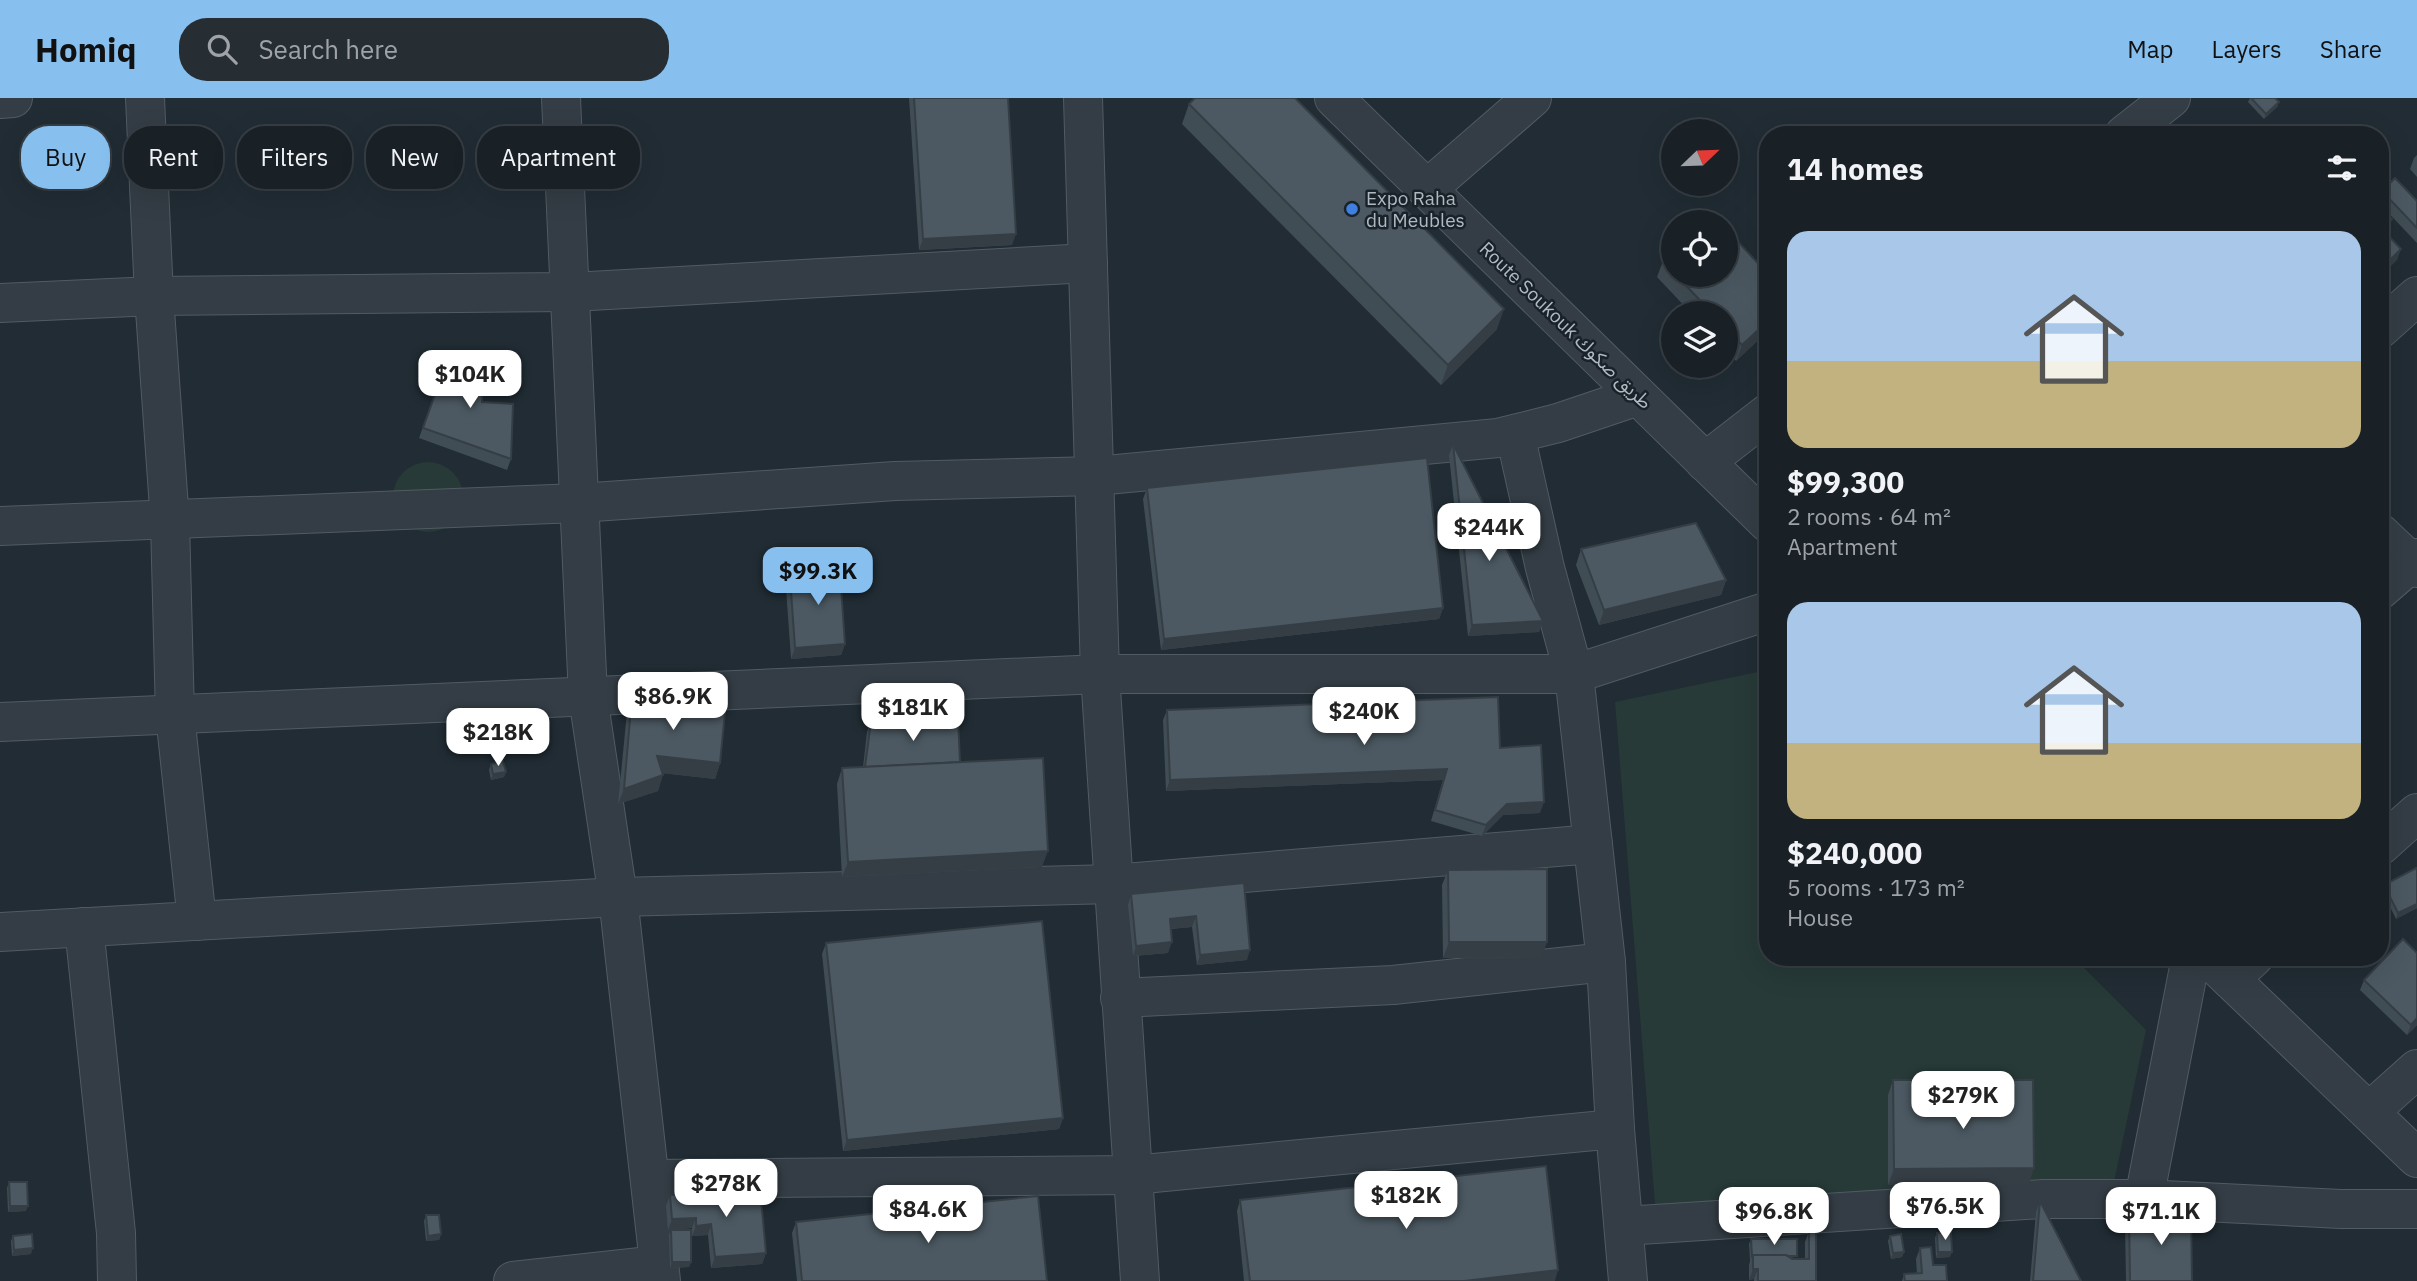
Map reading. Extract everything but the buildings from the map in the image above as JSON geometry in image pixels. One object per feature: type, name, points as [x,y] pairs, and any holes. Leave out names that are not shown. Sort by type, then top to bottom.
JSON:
[{"type":"street","points":[[0,99],[13,98]]},
{"type":"street","points":[[145,98],[154,296],[170,522],[175,715],[197,921]]},
{"type":"street","points":[[513,1281],[660,1273],[618,897],[588,697],[572,292],[561,98]]},
{"type":"street","points":[[1083,98],[1100,674],[1140,1281]]},
{"type":"street","name":"Route Soukouk طريق صكوك","points":[[1334,98],[1759,514]]},
{"type":"street","points":[[1427,189],[1532,98]]},
{"type":"street","points":[[2135,126],[2171,98]]},
{"type":"street","points":[[0,303],[154,296],[572,292],[1088,263]]},
{"type":"street","points":[[2389,320],[2417,296]]},
{"type":"street","points":[[0,526],[170,522],[579,503],[895,481],[1096,476],[1515,434],[1638,396]]},
{"type":"street","points":[[1705,462],[1759,420]]},
{"type":"street","points":[[1515,434],[1545,568],[1574,674],[1606,962],[1615,1129],[1628,1281]]},
{"type":"street","points":[[2389,541],[2415,563],[2389,583]]},
{"type":"street","points":[[0,722],[1100,674],[1574,674],[1759,614]]},
{"type":"street","points":[[2389,838],[2417,813]]},
{"type":"street","points":[[0,932],[618,897],[1113,884],[1593,844]]},
{"type":"street","points":[[84,928],[116,1233],[117,1281]]},
{"type":"street","points":[[1120,998],[1393,985],[1606,962]]},
{"type":"street","points":[[2144,1199],[2189,966]]},
{"type":"street","points":[[2232,966],[2417,1158]]},
{"type":"street","points":[[2370,1111],[2417,1069]]},
{"type":"street","points":[[650,1179],[1133,1175],[1615,1129]]},
{"type":"street","points":[[1624,1226],[2043,1199],[2144,1199],[2341,1209],[2417,1209]]},
{"type":"green space","points":[[421,462],[435,462],[448,468],[457,477],[463,497],[461,510],[453,522],[435,532],[421,532],[408,526],[399,517],[393,504],[393,490],[399,477],[408,468]]},
{"type":"green space","points":[[1759,672],[1759,966],[2082,966],[2146,1030],[2114,1182],[1656,1217],[1615,702]]},
{"type":"place","name":"Expo Raha du Meubles","points":[[1352,209]]}]
